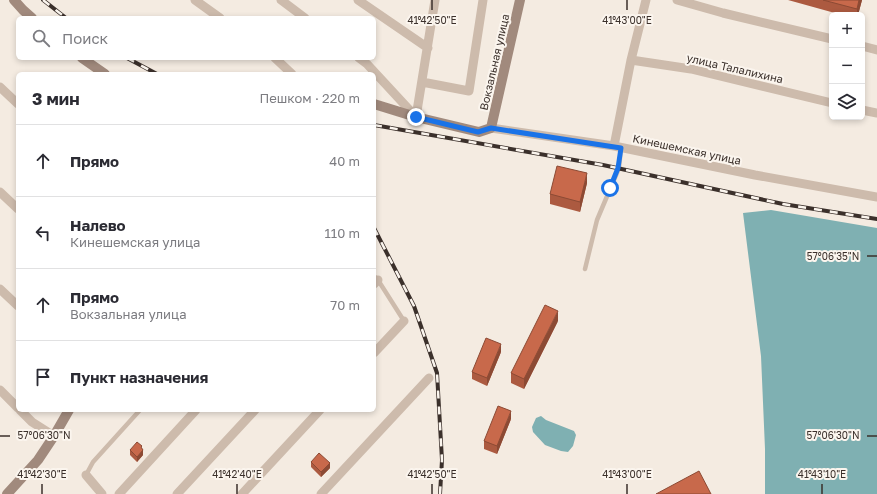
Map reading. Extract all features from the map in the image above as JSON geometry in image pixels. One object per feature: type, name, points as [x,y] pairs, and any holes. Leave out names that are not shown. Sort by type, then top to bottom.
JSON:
[{"type":"main road","points":[[14,0],[30,16]]},
{"type":"main road","name":"Вокзальная улица","points":[[491,128],[520,0]]},
{"type":"main road","points":[[85,60],[102,72]]},
{"type":"main road","points":[[376,105],[416,117],[478,132],[491,128]]},
{"type":"main road","points":[[7,494],[38,460],[68,412]]},
{"type":"street","points":[[195,0],[217,16]]},
{"type":"street","points":[[281,0],[302,16]]},
{"type":"street","points":[[358,0],[428,48]]},
{"type":"street","points":[[416,117],[435,0]]},
{"type":"street","points":[[422,82],[469,91],[484,0]]},
{"type":"street","points":[[617,147],[631,60],[646,0]]},
{"type":"street","points":[[677,0],[723,13],[829,38]]},
{"type":"street","points":[[865,47],[877,50]]},
{"type":"street","points":[[277,60],[290,72]]},
{"type":"street","points":[[362,60],[374,72]]},
{"type":"street","name":"улица Талалихина","points":[[631,60],[691,69],[829,102]]},
{"type":"street","points":[[376,74],[416,117]]},
{"type":"street","points":[[0,87],[16,102]]},
{"type":"street","points":[[865,111],[877,113]]},
{"type":"street","name":"Кинешемская улица","points":[[491,128],[617,147],[754,175],[877,196]]},
{"type":"street","points":[[0,192],[16,207]]},
{"type":"street","points":[[0,289],[16,304]]},
{"type":"street","points":[[376,351],[404,321]]},
{"type":"street","points":[[321,494],[429,378]]},
{"type":"street","points":[[0,390],[16,406]]},
{"type":"street","points":[[22,412],[32,422],[54,436]]},
{"type":"street","points":[[119,494],[194,412]]},
{"type":"street","points":[[177,494],[253,412]]},
{"type":"street","points":[[242,494],[318,412]]},
{"type":"street","points":[[86,475],[102,494]]},
{"type":"lane","points":[[585,269],[597,220],[618,168],[617,147]]},
{"type":"lane","points":[[376,281],[404,321]]},
{"type":"lane","points":[[86,475],[93,462],[138,412]]},
{"type":"water","points":[[771,210],[877,228],[877,494],[765,494],[765,449],[761,356],[743,213]]},
{"type":"water","points":[[541,416],[546,420],[574,431],[576,435],[573,446],[568,452],[545,445],[533,432],[532,427],[536,418]]},
{"type":"building","points":[[823,0],[859,0],[857,9]]},
{"type":"building","points":[[557,166],[587,173],[580,202],[550,194]]},
{"type":"building","points":[[545,305],[558,311],[524,379],[511,373]]},
{"type":"building","points":[[486,338],[501,344],[487,378],[472,372]]},
{"type":"building","points":[[498,406],[511,411],[497,446],[484,441]]},
{"type":"building","points":[[137,442],[142,446],[141,447],[143,450],[137,457],[130,450]]},
{"type":"building","points":[[319,453],[330,463],[321,472],[311,462]]},
{"type":"building","points":[[699,471],[711,494],[656,494]]},
{"type":"railway","points":[[43,0],[63,16]]},
{"type":"railway","points":[[131,60],[153,72]]},
{"type":"railway","points":[[376,125],[603,165],[783,204],[877,219]]},
{"type":"railway","points":[[376,232],[414,306],[437,373],[442,460],[440,494]]},
{"type":"route","points":[[416,117],[478,132],[491,128],[621,148],[618,168],[610,188]]}]
